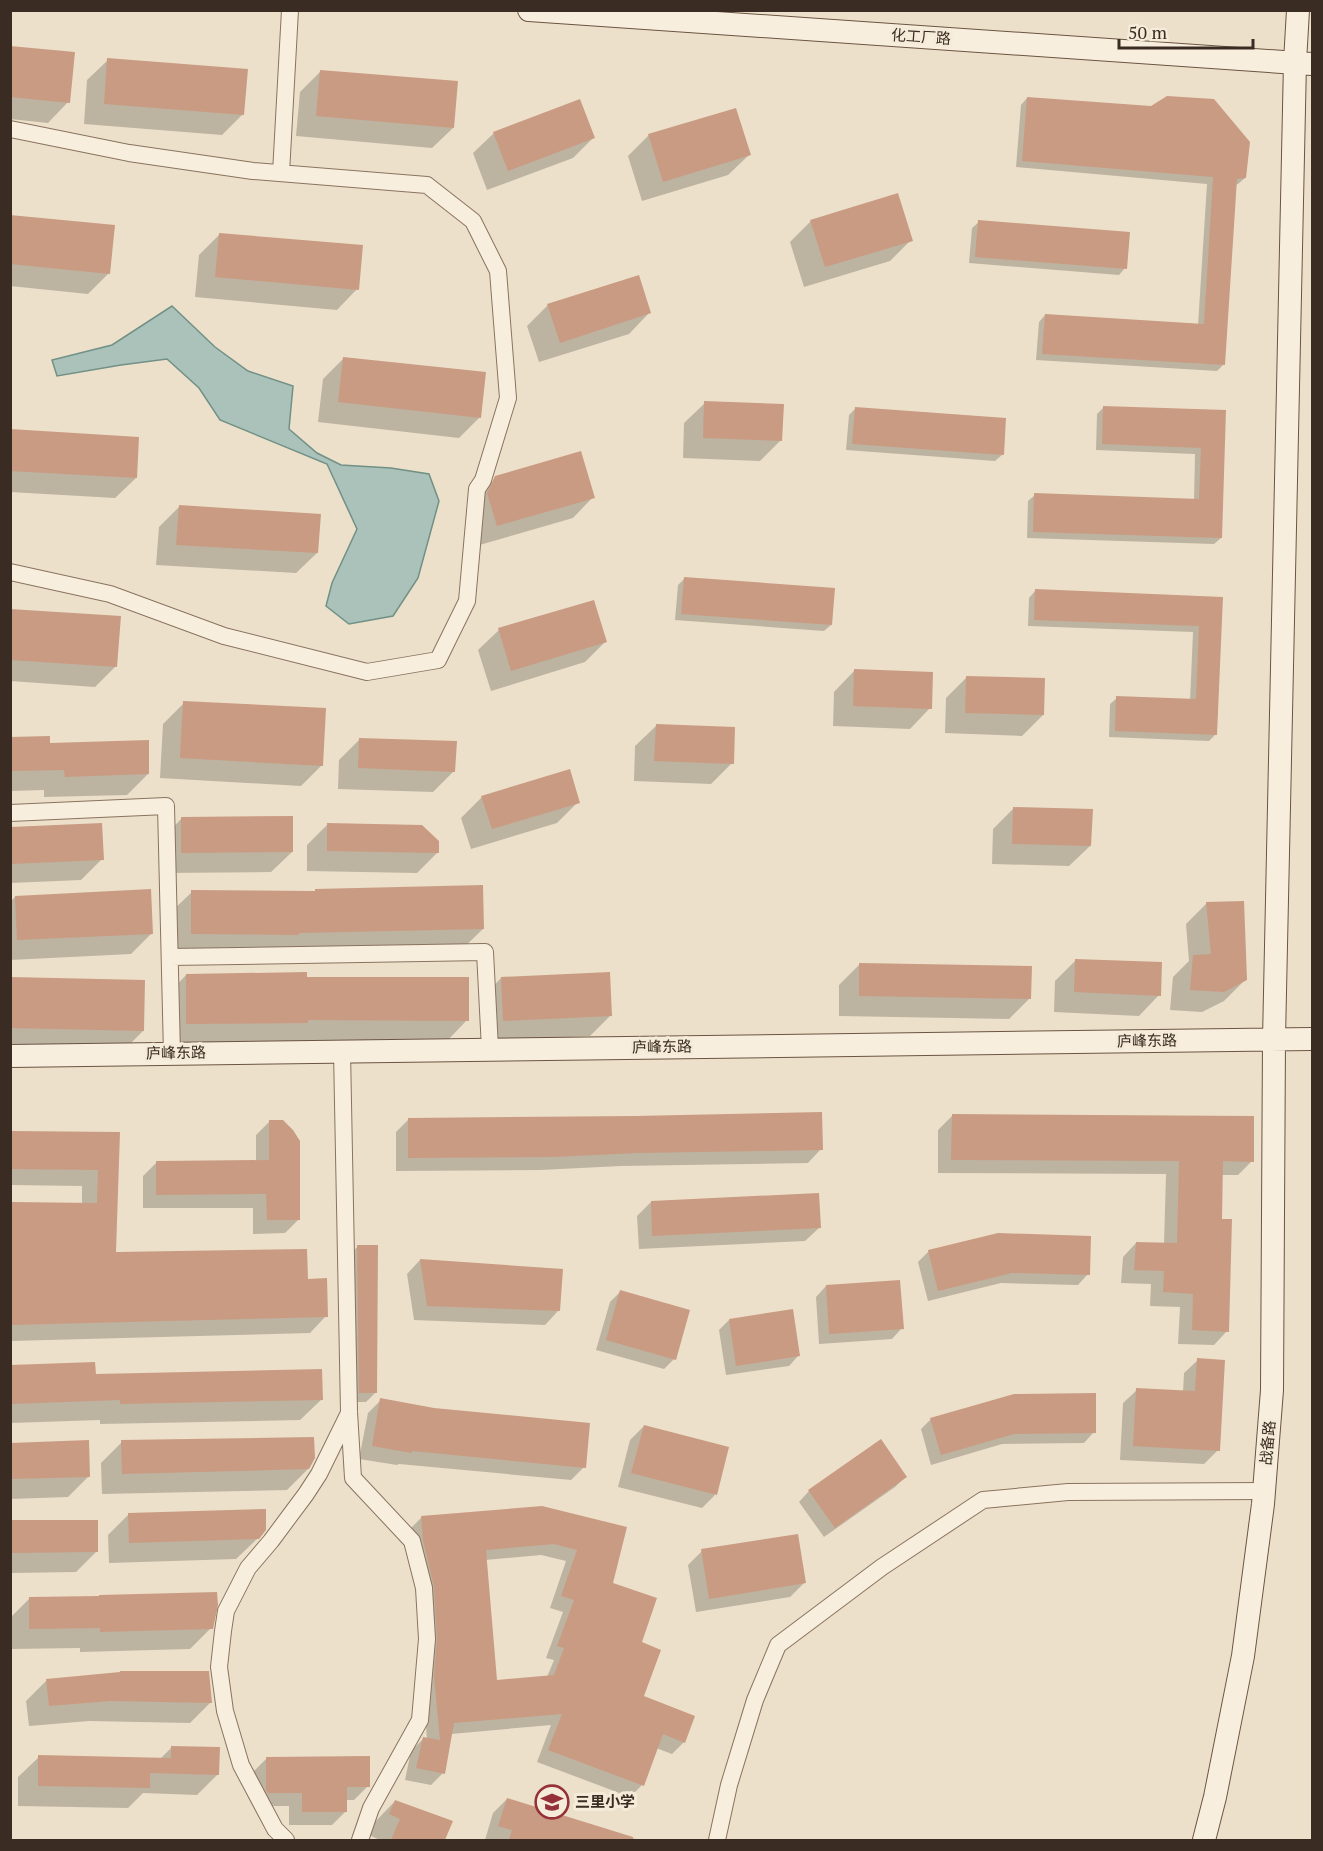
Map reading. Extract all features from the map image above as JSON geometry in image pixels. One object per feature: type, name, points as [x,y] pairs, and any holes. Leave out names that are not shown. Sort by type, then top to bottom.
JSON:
[{"type":"street","points":[[281,173],[290,10]]},
{"type":"street","name":"化工厂路","points":[[529,10],[1304,63]]},
{"type":"street","name":"战备路","points":[[1204,1840],[1215,1797],[1243,1656],[1264,1491],[1272,1390],[1274,1039],[1304,63],[1298,10]]},
{"type":"street","points":[[10,129],[129,153],[253,171],[427,185],[473,221],[498,272],[508,398],[483,480],[477,489],[467,601],[438,660],[367,672],[224,636],[110,594],[10,572]]},
{"type":"street","points":[[10,813],[166,806],[172,1053]]},
{"type":"street","points":[[170,957],[485,952],[490,1049]]},
{"type":"street","name":"庐峰东路","points":[[10,1056],[1312,1039]]},
{"type":"street","points":[[342,1052],[349,1412],[353,1478],[412,1541],[424,1588],[427,1639],[420,1720],[371,1808],[360,1840]]},
{"type":"street","points":[[286,1840],[275,1829],[241,1765],[225,1711],[219,1667],[223,1631],[226,1611],[248,1568],[271,1541],[319,1474],[349,1412]]},
{"type":"street","points":[[717,1840],[729,1785],[755,1700],[778,1645],[882,1567],[983,1500],[1068,1492],[1264,1491]]},
{"type":"shaded area","points":[[172,306],[215,347],[248,371],[293,386],[289,429],[317,453],[341,465],[391,468],[429,474],[439,501],[418,578],[393,616],[349,624],[326,606],[332,583],[357,529],[327,464],[220,420],[199,388],[167,359],[57,376],[52,360],[112,345]]},
{"type":"building","points":[[10,46],[75,52],[70,103],[10,97]]},
{"type":"building","points":[[107,58],[248,69],[244,115],[104,104]]},
{"type":"building","points":[[320,70],[458,81],[454,128],[316,116]]},
{"type":"building","points":[[1167,96],[1214,99],[1250,142],[1246,178],[1237,179],[1225,365],[1042,354],[1045,314],[1204,324],[1213,177],[1022,161],[1027,97],[1151,106]]},
{"type":"building","points":[[580,99],[595,138],[508,171],[493,132]]},
{"type":"building","points":[[736,108],[751,155],[663,182],[648,134]]},
{"type":"building","points":[[898,193],[913,241],[825,267],[810,220]]},
{"type":"building","points":[[10,215],[115,225],[110,274],[10,264]]},
{"type":"building","points":[[978,220],[1130,232],[1127,269],[975,257]]},
{"type":"building","points":[[219,233],[363,245],[359,290],[215,277]]},
{"type":"building","points":[[639,275],[651,313],[560,343],[547,304]]},
{"type":"building","points":[[343,357],[486,372],[481,418],[338,402]]},
{"type":"building","points":[[704,401],[784,404],[782,441],[703,438]]},
{"type":"building","points":[[1103,406],[1226,410],[1222,538],[1033,532],[1034,493],[1199,499],[1201,448],[1102,444]]},
{"type":"building","points":[[855,407],[1006,418],[1004,455],[852,444]]},
{"type":"building","points":[[10,429],[139,437],[137,478],[10,471]]},
{"type":"building","points":[[581,451],[595,498],[497,526],[487,493],[495,476]]},
{"type":"building","points":[[179,505],[321,514],[318,553],[176,545]]},
{"type":"building","points":[[684,577],[835,588],[832,625],[681,614]]},
{"type":"building","points":[[1035,589],[1223,597],[1217,735],[1115,731],[1116,696],[1196,699],[1199,626],[1034,620]]},
{"type":"building","points":[[594,600],[607,642],[511,671],[498,628]]},
{"type":"building","points":[[10,609],[121,616],[117,667],[10,660]]},
{"type":"building","points":[[854,669],[933,672],[932,709],[853,706]]},
{"type":"building","points":[[966,676],[1045,678],[1044,715],[965,713]]},
{"type":"building","points":[[183,701],[326,708],[323,766],[180,758]]},
{"type":"building","points":[[656,724],[735,727],[734,764],[654,761]]},
{"type":"building","points":[[50,736],[50,743],[149,740],[149,774],[65,777],[64,770],[10,771],[10,737]]},
{"type":"building","points":[[359,738],[457,741],[455,772],[358,768]]},
{"type":"building","points":[[570,769],[580,803],[492,829],[481,796]]},
{"type":"building","points":[[1013,807],[1093,809],[1091,846],[1012,844]]},
{"type":"building","points":[[293,816],[293,852],[181,853],[181,817]]},
{"type":"building","points":[[102,823],[104,860],[10,864],[10,827]]},
{"type":"building","points":[[327,823],[422,825],[439,841],[439,853],[327,851]]},
{"type":"building","points":[[483,885],[484,929],[299,933],[299,935],[191,934],[191,890],[315,891],[315,889]]},
{"type":"building","points":[[151,889],[153,934],[17,940],[15,896]]},
{"type":"building","points":[[1244,901],[1247,980],[1224,992],[1190,990],[1193,955],[1211,954],[1206,902]]},
{"type":"building","points":[[1075,959],[1162,962],[1161,996],[1074,992]]},
{"type":"building","points":[[859,963],[1032,966],[1031,999],[859,996]]},
{"type":"building","points":[[307,972],[307,977],[469,977],[469,1021],[308,1020],[308,1023],[186,1024],[186,974]]},
{"type":"building","points":[[610,972],[612,1016],[503,1021],[501,977]]},
{"type":"building","points":[[10,977],[145,980],[144,1031],[10,1028]]},
{"type":"building","points":[[822,1112],[823,1150],[636,1153],[554,1157],[408,1158],[408,1118]]},
{"type":"building","points":[[952,1114],[1254,1116],[1254,1162],[1223,1161],[1222,1219],[1232,1219],[1229,1332],[1192,1330],[1193,1294],[1163,1292],[1164,1271],[1134,1270],[1136,1242],[1177,1243],[1179,1161],[951,1160]]},
{"type":"building","points":[[269,1120],[283,1120],[300,1141],[300,1220],[267,1220],[266,1194],[156,1195],[156,1161],[269,1160]]},
{"type":"building","points":[[10,1131],[120,1132],[116,1252],[307,1249],[308,1279],[327,1278],[328,1317],[10,1325],[10,1202],[97,1203],[98,1170],[10,1169]]},
{"type":"building","points":[[819,1193],[821,1228],[652,1236],[651,1201]]},
{"type":"building","points":[[998,1233],[1091,1236],[1090,1275],[1012,1273],[938,1291],[928,1250]]},
{"type":"building","points":[[357,1245],[378,1245],[377,1393],[359,1393]]},
{"type":"building","points":[[420,1259],[563,1269],[560,1311],[427,1306]]},
{"type":"building","points":[[900,1280],[904,1329],[829,1334],[826,1285]]},
{"type":"building","points":[[620,1290],[690,1310],[676,1360],[606,1340]]},
{"type":"building","points":[[793,1309],[800,1356],[736,1366],[729,1319]]},
{"type":"building","points":[[1197,1358],[1225,1360],[1220,1451],[1133,1446],[1136,1388],[1195,1391]]},
{"type":"building","points":[[95,1362],[96,1374],[322,1369],[323,1400],[120,1404],[120,1400],[10,1404],[10,1365]]},
{"type":"building","points":[[1096,1393],[1096,1433],[1014,1434],[941,1455],[930,1418],[1014,1394]]},
{"type":"building","points":[[380,1398],[434,1408],[590,1423],[586,1468],[412,1451],[412,1453],[372,1446]]},
{"type":"building","points":[[644,1425],[729,1447],[717,1495],[631,1473]]},
{"type":"building","points":[[314,1437],[315,1458],[309,1469],[122,1474],[121,1440]]},
{"type":"building","points":[[881,1439],[907,1477],[835,1528],[808,1490]]},
{"type":"building","points":[[89,1440],[90,1477],[10,1479],[10,1443]]},
{"type":"building","points":[[542,1506],[627,1527],[613,1583],[657,1598],[642,1642],[661,1650],[644,1696],[695,1716],[685,1743],[663,1734],[644,1786],[548,1750],[562,1714],[454,1723],[445,1774],[416,1768],[423,1737],[440,1740],[434,1676],[437,1639],[434,1587],[423,1540],[421,1516]],"holes":[[[554,1544],[577,1550],[561,1596],[574,1600],[557,1646],[564,1648],[554,1675],[497,1680],[486,1550]]]},
{"type":"building","points":[[266,1509],[266,1530],[259,1539],[129,1543],[128,1513]]},
{"type":"building","points":[[10,1520],[98,1520],[98,1552],[10,1553]]},
{"type":"building","points":[[798,1534],[806,1583],[709,1599],[701,1549]]},
{"type":"building","points":[[217,1592],[218,1605],[213,1629],[100,1632],[100,1628],[29,1629],[29,1597]]},
{"type":"building","points":[[120,1671],[209,1671],[212,1703],[110,1701],[49,1706],[46,1679]]},
{"type":"building","points":[[171,1746],[220,1747],[219,1775],[150,1773],[150,1788],[38,1786],[38,1755],[171,1758]]},
{"type":"building","points":[[370,1756],[370,1787],[347,1787],[347,1812],[302,1812],[302,1793],[268,1793],[266,1790],[266,1757]]},
{"type":"building","points":[[507,1798],[633,1837],[633,1840],[509,1840],[512,1830],[498,1826]]},
{"type":"building","points":[[395,1800],[453,1821],[445,1840],[391,1840],[400,1819],[389,1814]]},
{"type":"place","name":"三里小学","points":[[552,1802]]}]
